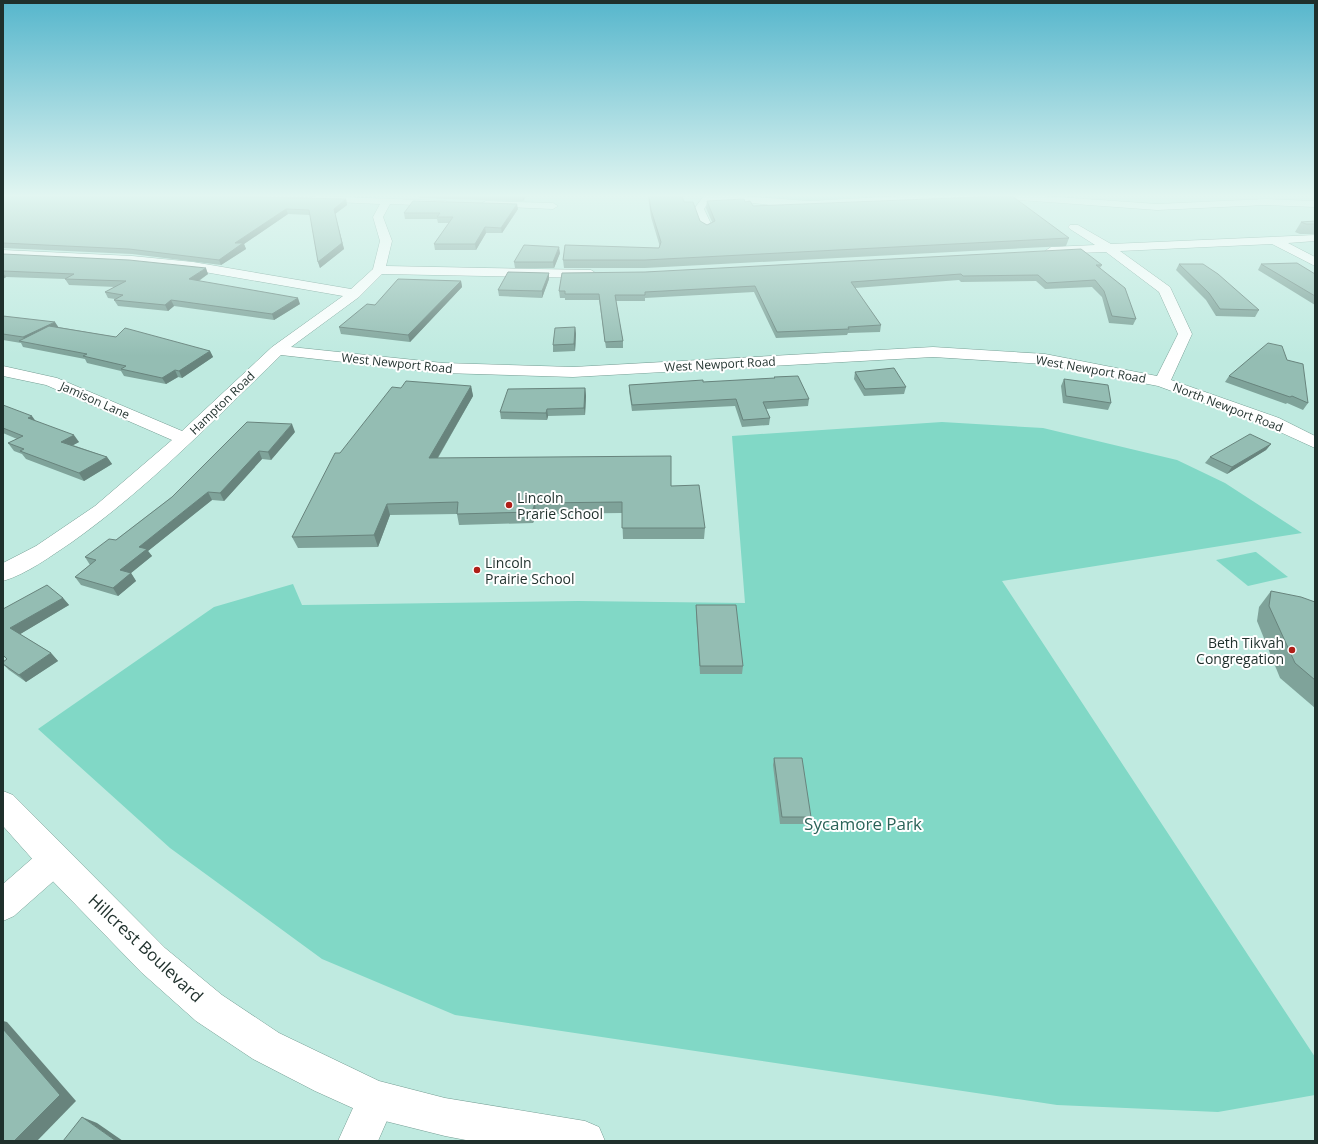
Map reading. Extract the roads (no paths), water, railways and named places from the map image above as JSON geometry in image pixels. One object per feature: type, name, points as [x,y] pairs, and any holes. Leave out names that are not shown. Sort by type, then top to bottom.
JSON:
[{"type":"street","points":[[384,249],[379,270],[600,274]]},
{"type":"street","points":[[1036,252],[1083,249]]},
{"type":"street","points":[[1110,249],[1165,290],[1185,334],[1162,382]]},
{"type":"street","points":[[1291,249],[1315,262]]},
{"type":"street","points":[[3,254],[125,260],[193,266],[354,294]]},
{"type":"street","name":"Hampton Road","points":[[3,574],[44,551],[102,511],[184,439],[277,350],[354,294],[379,270]]},
{"type":"street","name":"West Newport Road","points":[[277,350],[443,368],[573,372],[933,352],[1045,359],[1162,382]]},
{"type":"street","name":"Jamison Lane","points":[[3,371],[51,381],[184,439]]},
{"type":"street","name":"North Newport Road","points":[[1162,382],[1272,422],[1315,443]]},
{"type":"street","name":"Hillcrest Boulevard","points":[[3,805],[54,860],[153,960],[209,1008],[266,1046],[328,1078],[377,1100],[445,1117],[584,1141]]},
{"type":"street","points":[[3,905],[54,860]]},
{"type":"street","points":[[358,1141],[377,1100]]},
{"type":"place","name":"Lincoln Prarie School","points":[[509,505]]},
{"type":"place","name":"Lincoln Prairie School","points":[[477,570]]},
{"type":"place","name":"Beth Tikvah Congregation","points":[[1292,650]]},
{"type":"park label","name":"Sycamore Park","points":[[863,823]]}]
